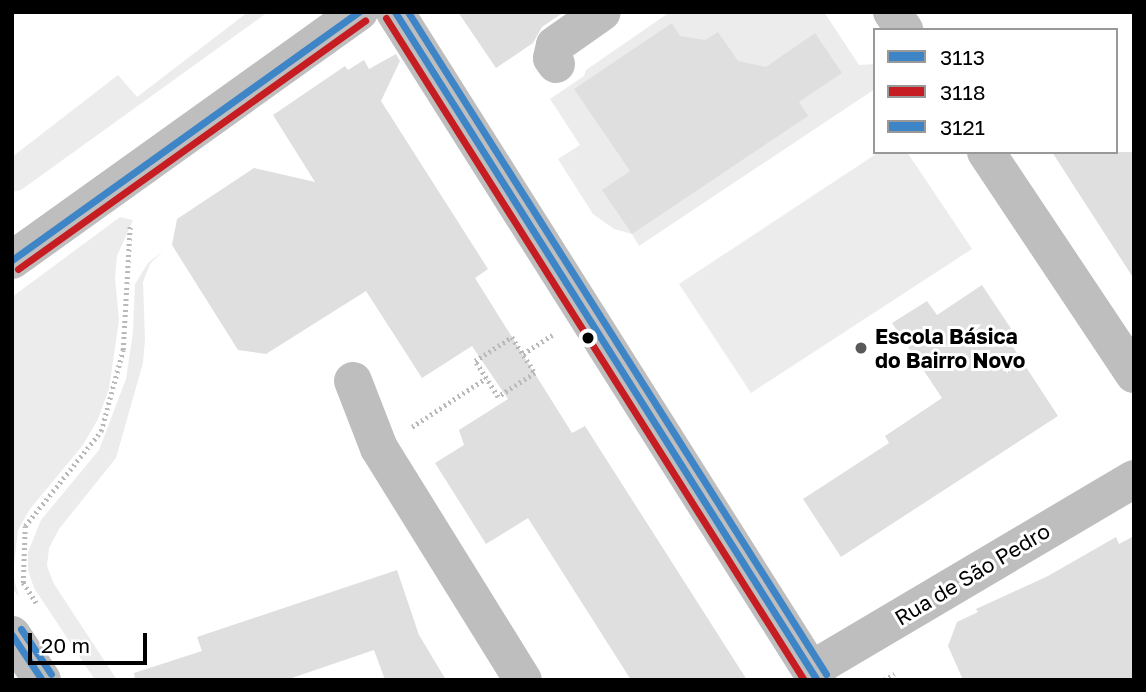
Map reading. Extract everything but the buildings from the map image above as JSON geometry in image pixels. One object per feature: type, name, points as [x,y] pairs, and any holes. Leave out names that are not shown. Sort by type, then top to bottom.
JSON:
[{"type":"street","points":[[12,260],[359,12]]},
{"type":"street","points":[[395,12],[814,675]]},
{"type":"street","points":[[556,64],[552,58],[555,45],[603,12]]},
{"type":"street","points":[[892,12],[903,28]]},
{"type":"street","points":[[987,154],[1134,374]]},
{"type":"street","points":[[353,382],[379,448],[523,680]]},
{"type":"street","name":"Rua de São Pedro","points":[[814,675],[1134,479]]},
{"type":"street","points":[[12,635],[42,680]]},
{"type":"path","points":[[37,604],[23,583],[25,526],[101,431],[123,350],[132,203],[124,181]]},
{"type":"path","points":[[512,337],[535,373],[498,397],[486,378],[475,361],[512,337]]},
{"type":"path","points":[[379,448],[486,378]]},
{"type":"path","points":[[884,680],[894,674]]},
{"type":"shaded area","points":[[248,12],[268,12],[21,190],[12,192],[12,157],[118,75],[137,97]]},
{"type":"shaded area","points":[[670,12],[824,12],[859,65],[873,64],[873,90],[639,246],[632,234],[614,229],[593,214],[558,159],[580,145],[550,99],[584,76],[586,70]]},
{"type":"shaded area","points":[[876,154],[908,154],[972,249],[751,393],[679,284]]},
{"type":"shaded area","points":[[120,217],[133,220],[117,256],[115,278],[119,320],[109,389],[98,419],[83,445],[30,509],[18,530],[13,575],[19,597],[12,588],[12,297]]},
{"type":"shaded area","points":[[163,251],[150,264],[143,282],[143,363],[116,458],[59,529],[49,548],[47,566],[54,584],[117,680],[95,680],[34,588],[28,570],[28,552],[41,520],[99,450],[126,379],[133,332],[135,284],[148,263]]},
{"type":"transit line","name":"3113","points":[[12,260],[359,12]]},
{"type":"transit line","name":"3113","points":[[395,12],[817,680]]},
{"type":"transit line","name":"3121","points":[[408,12],[826,674]]},
{"type":"transit line","name":"3118","points":[[386,18],[804,680]]},
{"type":"transit line","name":"3118","points":[[18,269],[365,21]]},
{"type":"transit line","name":"3121","points":[[21,629],[51,674]]},
{"type":"transit line","name":"3113","points":[[12,635],[42,680]]},
{"type":"place","name":"Escola Básica do Bairro Novo","points":[[861,348]]}]
